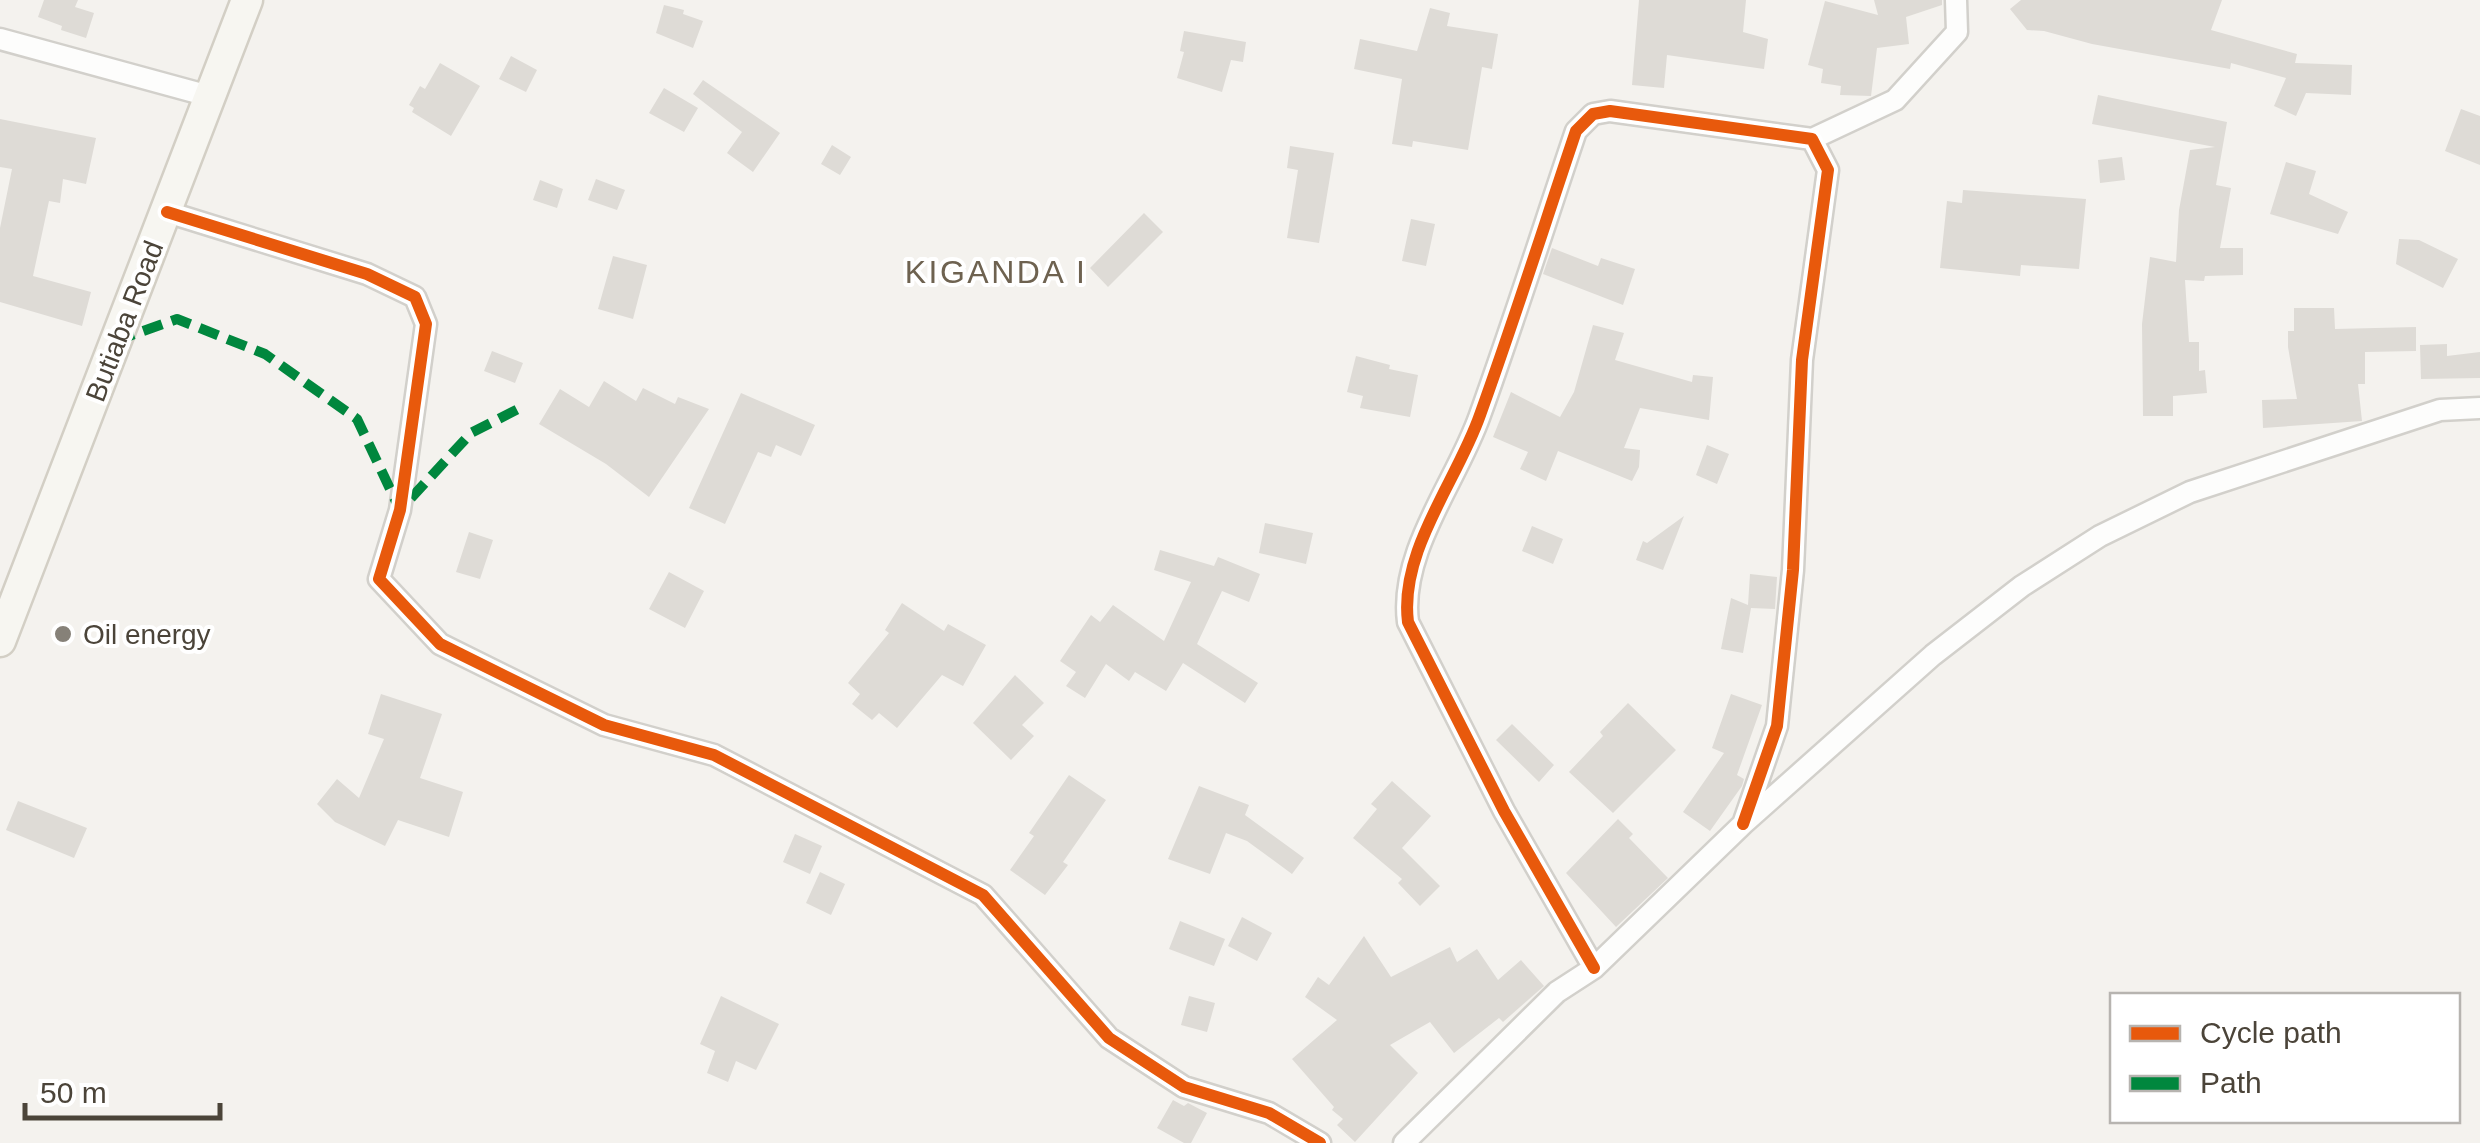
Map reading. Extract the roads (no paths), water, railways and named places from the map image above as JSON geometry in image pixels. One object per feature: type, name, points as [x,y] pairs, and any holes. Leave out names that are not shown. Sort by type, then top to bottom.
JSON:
[{"type":"main road","name":"Butiaba Road","points":[[0,641],[247,0]]},
{"type":"street","points":[[1594,968],[1504,810],[1408,622],[1404,596],[1411,567],[1478,420],[1576,131],[1593,114],[1610,110],[1812,138],[1894,100],[1956,32],[1956,0]]},
{"type":"street","points":[[0,39],[209,96]]},
{"type":"street","points":[[1742,824],[1777,726],[1793,570],[1802,360],[1828,170],[1812,138]]},
{"type":"street","points":[[166,212],[367,274],[415,296],[426,324],[400,510],[379,579],[440,644],[604,725],[714,755],[983,895],[1109,1038],[1184,1086],[1270,1112],[1320,1143]]},
{"type":"street","points":[[1404,1143],[1557,992],[1594,968],[1742,824],[1933,655],[2022,586],[2100,536],[2190,492],[2440,410],[2480,408]]},
{"type":"place","name":"Oil energy","points":[[63,634]]},
{"type":"district","name":"KIGANDA I","points":[[996,272]]}]
